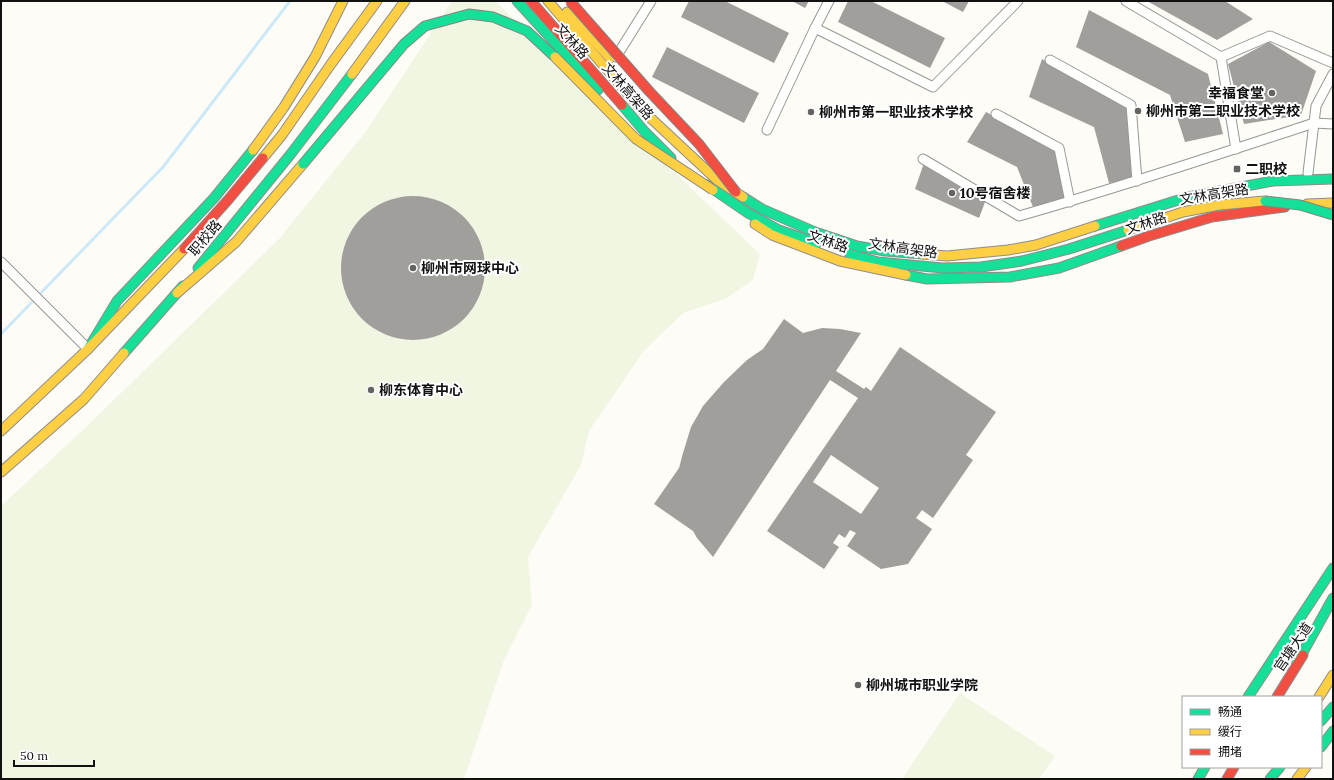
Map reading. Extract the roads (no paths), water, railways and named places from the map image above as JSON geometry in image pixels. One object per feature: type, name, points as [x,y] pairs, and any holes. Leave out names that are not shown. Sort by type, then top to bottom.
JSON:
[{"type":"main road","points":[[88,348],[117,301],[214,198],[245,161],[284,107],[315,57],[343,1]]},
{"type":"main road","name":"职校路","points":[[1,431],[88,348],[172,262],[228,200],[282,135],[377,1]]},
{"type":"main road","name":"职校路","points":[[1,472],[84,399],[177,293],[246,211],[309,132],[390,24],[405,1]]},
{"type":"main road","name":"文林路","points":[[517,1],[652,149],[705,190],[772,235],[840,261],[927,279],[1010,277],[1059,268],[1148,236],[1212,217],[1302,205],[1333,203]]},
{"type":"main road","name":"文林高架路","points":[[531,1],[645,132],[670,157],[713,190],[748,213],[779,230],[833,249],[878,262],[943,268],[981,267],[1022,261],[1069,249],[1183,212],[1219,205],[1265,201],[1286,202],[1333,215]]},
{"type":"main road","name":"文林高架路","points":[[548,1],[641,109],[717,180],[762,209],[815,232],[856,246],[886,251],[947,256],[1008,250],[1036,244],[1188,197],[1273,181],[1333,179]]},
{"type":"main road","name":"文林路","points":[[557,1],[654,107],[764,206],[836,236],[925,251],[1029,244],[1177,198],[1220,187],[1308,173],[1333,172]]},
{"type":"main road","points":[[570,1],[649,91],[699,144],[736,192]]},
{"type":"main road","points":[[177,293],[236,242],[404,44],[425,26],[469,14],[493,17],[527,31],[558,60],[636,139],[713,190]]},
{"type":"main road","points":[[1249,696],[1333,568]]},
{"type":"main road","points":[[1297,663],[1333,598]]},
{"type":"main road","name":"官塘大道","points":[[1278,696],[1297,663],[1333,614]]},
{"type":"main road","points":[[1319,696],[1333,675]]},
{"type":"main road","points":[[1322,720],[1333,707]]},
{"type":"main road","points":[[1322,746],[1333,731]]},
{"type":"main road","points":[[1198,779],[1204,768]]},
{"type":"main road","points":[[1227,779],[1233,768]]},
{"type":"main road","points":[[1266,779],[1273,768]]},
{"type":"main road","points":[[1270,779],[1279,768]]},
{"type":"main road","points":[[1297,779],[1305,768]]},
{"type":"street","points":[[613,62],[651,1]]},
{"type":"street","points":[[767,130],[815,28],[830,1]]},
{"type":"street","points":[[815,28],[933,87],[1018,1]]},
{"type":"street","points":[[1126,1],[1221,57]]},
{"type":"street","points":[[1221,57],[1270,36],[1333,63]]},
{"type":"street","points":[[1221,57],[1236,149]]},
{"type":"street","points":[[1050,60],[1131,105],[1137,181]]},
{"type":"street","points":[[1308,173],[1316,106],[1333,74]]},
{"type":"street","points":[[996,114],[1059,148],[1070,202]]},
{"type":"street","points":[[923,159],[1019,216],[1184,167],[1314,123],[1333,124]]},
{"type":"street","points":[[1,262],[88,348]]},
{"type":"waterway","points":[[1,334],[163,167],[290,1]]},
{"type":"place","name":"幸福食堂","points":[[1272,93]]},
{"type":"place","name":"柳州市第二职业技术学校","points":[[1138,111]]},
{"type":"place","name":"柳州市第一职业技术学校","points":[[811,112]]},
{"type":"place","name":"二职校","points":[[1237,169]]},
{"type":"place","name":"10号宿舍楼","points":[[952,193]]},
{"type":"place","name":"柳州市网球中心","points":[[413,268]]},
{"type":"place","name":"柳东体育中心","points":[[371,390]]},
{"type":"place","name":"柳州城市职业学院","points":[[858,685]]}]
